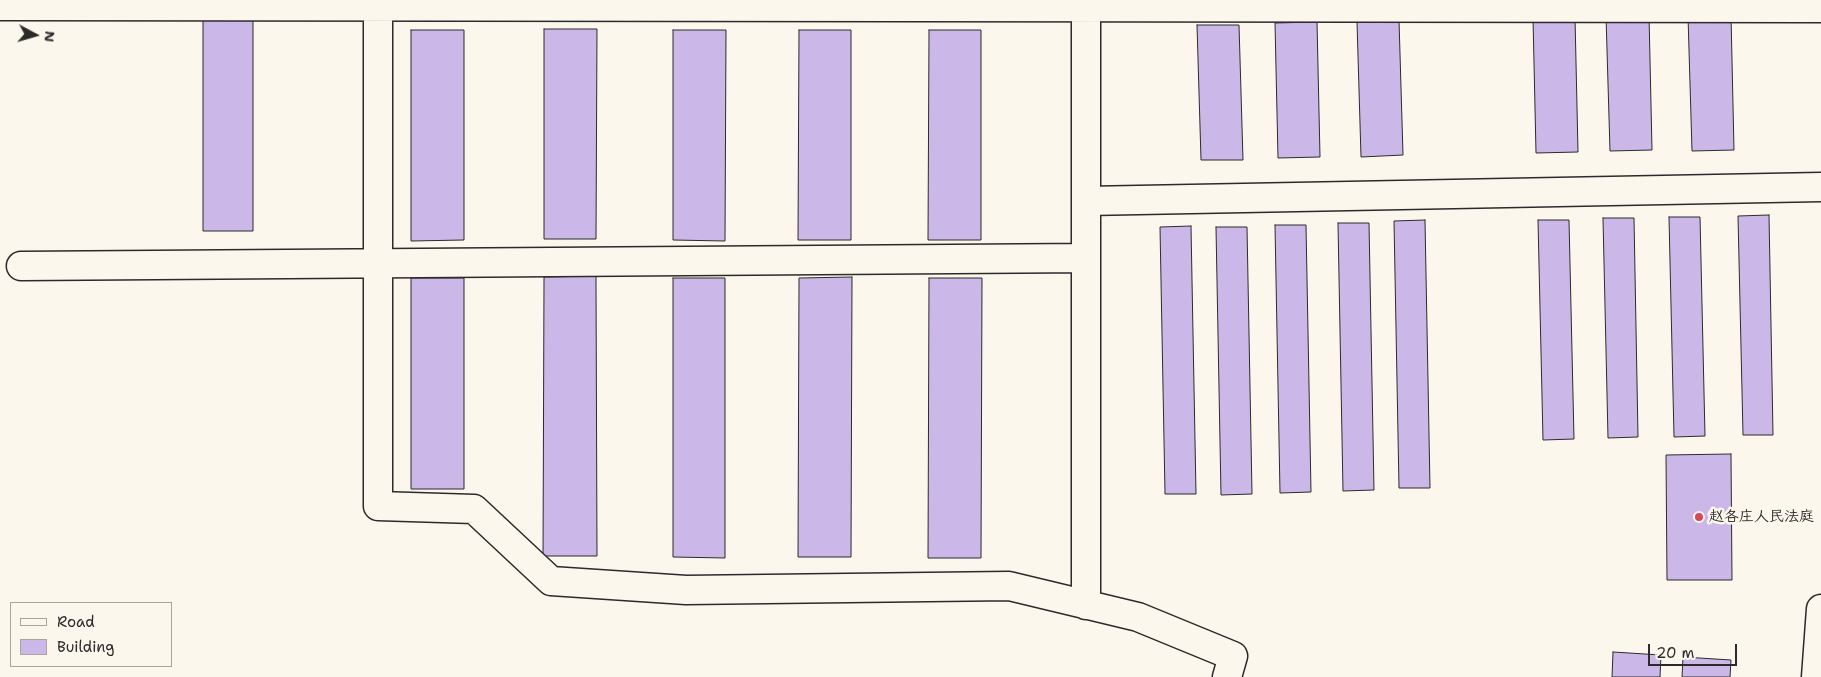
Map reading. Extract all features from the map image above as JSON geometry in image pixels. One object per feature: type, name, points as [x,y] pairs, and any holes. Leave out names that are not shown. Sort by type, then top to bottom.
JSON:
[{"type":"street","points":[[378,3],[378,506],[474,509],[551,581],[686,590],[1009,586],[1138,617],[1233,656],[1227,677]]},
{"type":"street","points":[[0,6],[378,3],[1086,3],[1821,8]]},
{"type":"street","points":[[1086,3],[1086,605]]},
{"type":"street","points":[[1086,201],[1821,187]]},
{"type":"street","points":[[21,266],[1086,258]]},
{"type":"street","points":[[1816,677],[1821,609]]},
{"type":"building","points":[[1649,15],[1652,150],[1610,151],[1606,16]]},
{"type":"building","points":[[1731,15],[1734,150],[1692,151],[1688,16]]},
{"type":"building","points":[[203,16],[253,16],[253,231],[203,231]]},
{"type":"building","points":[[1575,17],[1578,152],[1536,153],[1533,18]]},
{"type":"building","points":[[1399,20],[1403,155],[1361,157],[1357,22]]},
{"type":"building","points":[[1317,22],[1320,157],[1278,158],[1275,23]]},
{"type":"building","points":[[1197,25],[1239,25],[1243,160],[1201,160]]},
{"type":"building","points":[[544,29],[597,29],[596,239],[544,239]]},
{"type":"building","points":[[411,30],[464,30],[464,240],[411,241]]},
{"type":"building","points":[[673,30],[726,30],[725,241],[673,240]]},
{"type":"building","points":[[799,30],[851,30],[851,240],[798,240]]},
{"type":"building","points":[[929,30],[981,30],[981,240],[928,240]]},
{"type":"building","points":[[1769,215],[1773,435],[1743,435],[1738,216]]},
{"type":"building","points":[[1669,217],[1700,217],[1705,436],[1674,437]]},
{"type":"building","points":[[1603,218],[1634,218],[1638,437],[1608,438]]},
{"type":"building","points":[[1425,220],[1430,488],[1399,488],[1394,221]]},
{"type":"building","points":[[1538,220],[1569,220],[1574,439],[1543,440]]},
{"type":"building","points":[[1338,223],[1369,223],[1374,490],[1343,491]]},
{"type":"building","points":[[1275,225],[1306,225],[1311,492],[1280,493]]},
{"type":"building","points":[[1191,226],[1196,494],[1165,494],[1160,227]]},
{"type":"building","points":[[1216,227],[1247,227],[1252,494],[1221,495]]},
{"type":"building","points":[[596,276],[597,556],[543,556],[544,277]]},
{"type":"building","points":[[852,277],[851,557],[798,557],[799,278]]},
{"type":"building","points":[[411,278],[464,278],[464,489],[411,489]]},
{"type":"building","points":[[673,278],[725,278],[725,558],[673,557]]},
{"type":"building","points":[[929,278],[982,278],[981,558],[928,558]]},
{"type":"building","name":"赵各庄人民法庭","points":[[1731,454],[1732,580],[1667,580],[1666,455]]},
{"type":"building","points":[[1613,652],[1661,655],[1660,677],[1612,677]]},
{"type":"building","points":[[1683,657],[1731,660],[1730,677],[1682,677]]},
{"type":"place","name":"赵各庄人民法庭","points":[[1699,517]]}]
